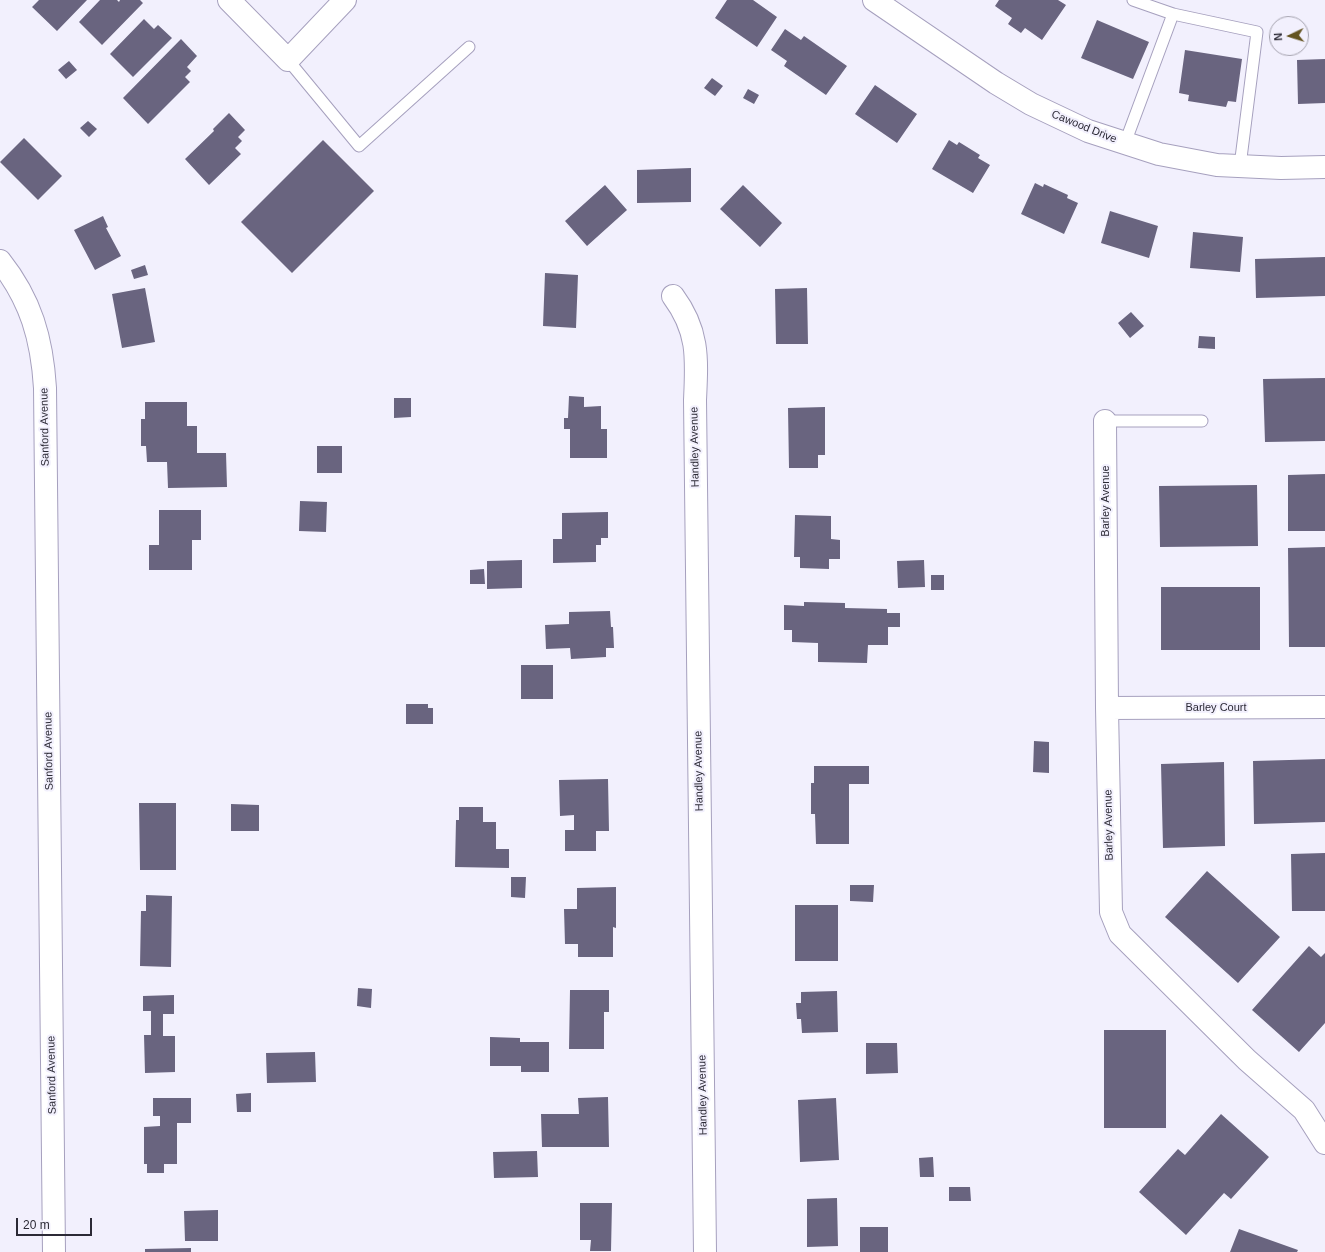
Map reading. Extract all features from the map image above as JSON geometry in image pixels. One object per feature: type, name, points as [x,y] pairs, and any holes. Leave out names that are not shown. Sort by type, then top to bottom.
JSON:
[{"type":"street","points":[[229,0],[288,60],[345,0]]},
{"type":"street","name":"Cawood Drive","points":[[874,0],[996,83],[1030,104],[1088,131],[1159,154],[1217,166],[1282,168],[1325,167]]},
{"type":"street","name":"Sanford Avenue","points":[[0,261],[11,275],[24,297],[32,316],[40,342],[45,388],[54,1252]]},
{"type":"street","name":"Handley Avenue","points":[[673,296],[683,309],[692,331],[696,362],[694,400],[705,1252]]},
{"type":"street","name":"Barley Avenue","points":[[1105,421],[1107,708],[1111,912],[1120,934],[1247,1060],[1304,1110],[1325,1143]]},
{"type":"street","name":"Barley Court","points":[[1107,708],[1325,708]]},
{"type":"lane","points":[[1133,0],[1173,14],[1257,32],[1240,166]]},
{"type":"lane","points":[[1124,143],[1173,14]]},
{"type":"lane","points":[[288,60],[359,146],[469,48]]},
{"type":"lane","points":[[1105,421],[1202,421]]},
{"type":"building","points":[[39,0],[87,0],[57,31],[32,7]]},
{"type":"building","points":[[100,0],[117,0],[119,2],[120,0],[140,0],[143,3],[102,45],[79,22]]},
{"type":"building","points":[[727,0],[753,0],[777,17],[757,47],[715,18]]},
{"type":"building","points":[[999,0],[1058,0],[1066,5],[1042,40],[1025,28],[1021,33],[1008,24],[1012,18],[995,6]]},
{"type":"building","points":[[144,19],[154,29],[158,25],[172,38],[133,77],[110,54]]},
{"type":"building","points":[[1097,20],[1149,42],[1133,79],[1081,58]]},
{"type":"building","points":[[785,29],[801,40],[804,36],[847,66],[826,95],[784,66],[787,61],[771,50]]},
{"type":"building","points":[[181,39],[197,56],[187,67],[191,71],[185,77],[190,82],[148,124],[123,98]]},
{"type":"building","points":[[1185,50],[1242,59],[1236,102],[1228,101],[1226,107],[1188,101],[1189,95],[1179,93]]},
{"type":"building","points":[[1325,59],[1325,103],[1298,104],[1297,60]]},
{"type":"building","points":[[69,61],[77,70],[66,79],[58,70]]},
{"type":"building","points":[[712,78],[723,86],[715,96],[704,88]]},
{"type":"building","points":[[875,85],[917,114],[897,143],[855,114]]},
{"type":"building","points":[[748,89],[759,95],[754,104],[743,98]]},
{"type":"building","points":[[229,113],[245,130],[238,137],[242,141],[235,148],[241,154],[209,185],[185,159],[214,131],[213,129]]},
{"type":"building","points":[[88,121],[97,129],[89,137],[80,128]]},
{"type":"building","points":[[24,138],[62,176],[38,200],[0,162]]},
{"type":"building","points":[[323,140],[374,191],[292,273],[241,222]]},
{"type":"building","points":[[949,140],[957,145],[959,142],[980,155],[978,158],[990,165],[973,193],[932,169]]},
{"type":"building","points":[[691,168],[691,202],[637,203],[637,170]]},
{"type":"building","points":[[1035,183],[1043,187],[1044,184],[1068,195],[1067,198],[1078,203],[1064,234],[1021,214]]},
{"type":"building","points":[[605,185],[627,210],[587,246],[565,221]]},
{"type":"building","points":[[743,185],[782,223],[760,247],[720,209]]},
{"type":"building","points":[[1110,211],[1158,226],[1149,258],[1101,243]]},
{"type":"building","points":[[103,216],[108,227],[106,228],[121,256],[95,270],[74,230]]},
{"type":"building","points":[[1193,232],[1243,237],[1240,272],[1190,268]]},
{"type":"building","points":[[1325,257],[1325,296],[1256,298],[1255,259]]},
{"type":"building","points":[[145,265],[148,275],[134,279],[131,270]]},
{"type":"building","points":[[545,273],[578,275],[576,328],[543,326]]},
{"type":"building","points":[[145,288],[155,342],[122,348],[112,294]]},
{"type":"building","points":[[807,288],[808,344],[776,344],[775,289]]},
{"type":"building","points":[[1131,312],[1144,326],[1130,338],[1118,323]]},
{"type":"building","points":[[1199,336],[1215,337],[1215,349],[1198,348]]},
{"type":"building","points":[[1325,378],[1325,441],[1265,442],[1263,379]]},
{"type":"building","points":[[569,396],[584,397],[584,407],[601,406],[601,429],[607,429],[607,458],[570,458],[570,429],[564,429],[564,418],[568,418]]},
{"type":"building","points":[[394,398],[411,398],[411,417],[394,418]]},
{"type":"building","points":[[145,402],[187,402],[187,426],[197,426],[197,453],[226,453],[227,487],[168,488],[167,462],[147,462],[146,446],[141,446],[141,419],[145,419]]},
{"type":"building","points":[[825,407],[825,455],[818,455],[818,468],[789,468],[788,408]]},
{"type":"building","points":[[317,446],[342,446],[342,473],[317,473]]},
{"type":"building","points":[[1325,474],[1325,531],[1288,531],[1288,475]]},
{"type":"building","points":[[1257,485],[1258,546],[1160,547],[1159,486]]},
{"type":"building","points":[[300,501],[327,502],[326,532],[299,531]]},
{"type":"building","points":[[159,510],[201,510],[201,540],[192,540],[192,570],[149,570],[149,545],[159,545]]},
{"type":"building","points":[[608,512],[608,538],[601,538],[601,545],[596,545],[596,562],[553,563],[553,539],[562,539],[562,513]]},
{"type":"building","points":[[795,515],[831,516],[831,539],[840,540],[840,559],[829,559],[829,569],[800,568],[800,557],[794,557]]},
{"type":"building","points":[[1325,547],[1325,647],[1289,647],[1288,548]]},
{"type":"building","points":[[522,560],[522,588],[487,589],[487,561]]},
{"type":"building","points":[[924,560],[925,587],[898,588],[897,561]]},
{"type":"building","points":[[484,569],[485,584],[470,584],[470,570]]},
{"type":"building","points":[[931,575],[944,575],[944,590],[931,590]]},
{"type":"building","points":[[1161,587],[1260,587],[1260,650],[1161,650]]},
{"type":"building","points":[[804,602],[845,603],[845,608],[887,609],[887,613],[900,613],[900,627],[888,627],[888,645],[868,645],[867,663],[818,662],[818,643],[792,642],[792,630],[784,630],[784,605],[804,606]]},
{"type":"building","points":[[610,611],[611,627],[613,627],[614,648],[606,648],[606,657],[571,659],[570,648],[546,649],[545,625],[569,624],[569,612]]},
{"type":"building","points":[[521,665],[553,665],[553,699],[521,699]]},
{"type":"building","points":[[406,704],[428,704],[428,708],[433,708],[433,724],[406,724]]},
{"type":"building","points":[[1034,741],[1049,742],[1049,773],[1033,772]]},
{"type":"building","points":[[1325,759],[1325,822],[1254,824],[1253,761]]},
{"type":"building","points":[[1224,762],[1225,846],[1163,848],[1161,764]]},
{"type":"building","points":[[814,766],[869,766],[869,784],[849,784],[849,844],[816,844],[815,814],[811,814],[811,783],[814,783]]},
{"type":"building","points":[[608,779],[609,831],[596,831],[596,851],[565,851],[565,830],[574,830],[574,815],[560,816],[559,780]]},
{"type":"building","points":[[139,803],[176,803],[176,870],[140,870]]},
{"type":"building","points":[[231,804],[259,805],[259,831],[231,831]]},
{"type":"building","points":[[459,807],[483,807],[483,822],[496,822],[496,849],[509,849],[509,868],[455,867],[456,820],[459,820]]},
{"type":"building","points":[[1325,853],[1325,911],[1292,911],[1291,854]]},
{"type":"building","points":[[1207,871],[1280,937],[1238,983],[1165,917]]},
{"type":"building","points":[[511,877],[526,877],[525,898],[511,897]]},
{"type":"building","points":[[850,885],[874,885],[873,902],[850,901]]},
{"type":"building","points":[[616,887],[616,928],[613,927],[613,957],[578,957],[578,944],[565,944],[564,909],[577,909],[577,888]]},
{"type":"building","points":[[146,895],[172,896],[171,967],[140,966],[141,911],[146,911]]},
{"type":"building","points":[[795,905],[838,905],[838,961],[795,961]]},
{"type":"building","points":[[1309,946],[1321,957],[1325,953],[1325,1023],[1299,1052],[1252,1010]]},
{"type":"building","points":[[358,988],[372,989],[371,1008],[357,1006]]},
{"type":"building","points":[[570,990],[609,990],[609,1012],[604,1012],[604,1049],[569,1049]]},
{"type":"building","points":[[837,991],[838,1032],[802,1033],[801,1019],[797,1019],[796,1003],[801,1003],[801,992]]},
{"type":"building","points":[[174,995],[174,1014],[163,1014],[163,1036],[175,1036],[175,1072],[145,1073],[144,1035],[151,1035],[151,1011],[143,1011],[143,996]]},
{"type":"building","points":[[1104,1030],[1166,1030],[1166,1128],[1104,1128]]},
{"type":"building","points":[[490,1037],[520,1038],[520,1042],[549,1042],[549,1072],[521,1072],[521,1066],[490,1066]]},
{"type":"building","points":[[866,1043],[897,1043],[898,1073],[866,1074]]},
{"type":"building","points":[[315,1052],[316,1082],[267,1083],[266,1053]]},
{"type":"building","points":[[251,1093],[251,1112],[237,1112],[236,1094]]},
{"type":"building","points":[[608,1097],[609,1147],[542,1147],[541,1114],[579,1114],[578,1098]]},
{"type":"building","points":[[153,1098],[191,1098],[191,1123],[177,1123],[177,1164],[164,1164],[164,1173],[147,1173],[147,1164],[144,1164],[144,1127],[160,1126],[160,1116],[153,1116]]},
{"type":"building","points":[[836,1098],[839,1160],[800,1162],[798,1100]]},
{"type":"building","points":[[1221,1114],[1269,1157],[1231,1199],[1224,1193],[1186,1235],[1139,1192],[1178,1149],[1185,1155]]},
{"type":"building","points":[[537,1151],[538,1177],[494,1178],[493,1152]]},
{"type":"building","points":[[933,1157],[934,1177],[920,1177],[919,1158]]},
{"type":"building","points":[[949,1187],[970,1187],[971,1201],[949,1201]]},
{"type":"building","points":[[837,1198],[838,1246],[807,1247],[807,1199]]},
{"type":"building","points":[[580,1203],[612,1203],[611,1251],[590,1251],[591,1240],[580,1240]]},
{"type":"building","points":[[218,1210],[218,1241],[185,1241],[184,1211]]},
{"type":"building","points":[[860,1227],[888,1227],[888,1252],[860,1252]]},
{"type":"building","points":[[1239,1229],[1298,1250],[1297,1252],[1230,1252]]},
{"type":"building","points":[[191,1248],[191,1252],[145,1252],[145,1249]]}]
